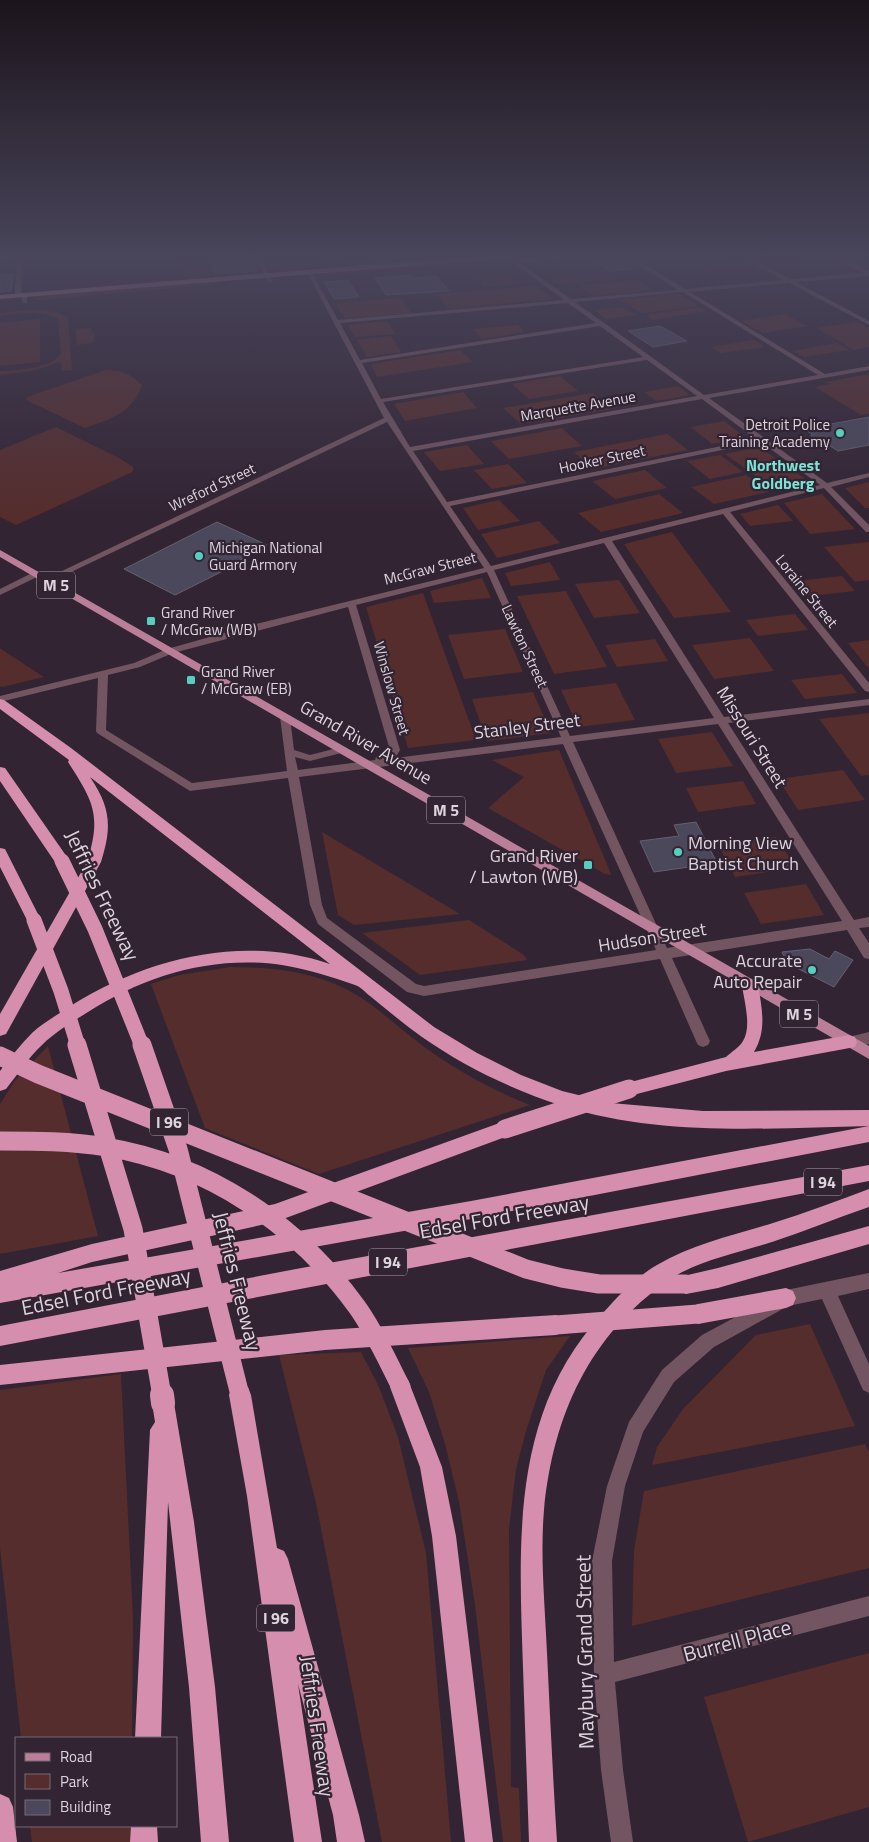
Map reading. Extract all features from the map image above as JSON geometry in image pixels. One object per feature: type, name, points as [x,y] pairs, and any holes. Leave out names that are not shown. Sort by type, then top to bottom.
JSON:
[{"type":"highway","points":[[0,703],[66,751],[449,1046],[496,1072],[548,1094],[612,1111],[649,1116],[726,1120],[869,1118]]},
{"type":"highway","points":[[0,1029],[94,862],[99,847],[103,830],[100,803],[94,791],[66,751]]},
{"type":"highway","name":"Jeffries Freeway","points":[[0,771],[62,861],[95,929],[146,1055],[178,1149],[240,1395],[258,1496],[308,1842]]},
{"type":"highway","points":[[0,853],[34,920],[61,991],[133,1229],[183,1522],[202,1687],[214,1842]]},
{"type":"highway","points":[[0,1084],[37,1039],[92,999],[134,978],[185,963],[236,956],[292,960],[339,973],[383,996]]},
{"type":"highway","points":[[726,1064],[744,1054],[754,1038],[755,1028],[750,986]]},
{"type":"highway","points":[[0,1281],[92,1252],[275,1213],[506,1128],[629,1089],[726,1064],[849,1042]]},
{"type":"highway","points":[[0,1056],[38,1074],[112,1104],[526,1269],[562,1278],[599,1284],[686,1284],[718,1278],[869,1235]]},
{"type":"highway","name":"Edsel Ford Freeway","points":[[0,1293],[452,1214],[869,1134]]},
{"type":"highway","points":[[0,1141],[35,1140],[99,1145],[140,1153],[190,1170],[218,1183],[262,1210],[314,1254],[358,1308],[401,1387],[431,1467],[444,1536],[479,1842]]},
{"type":"highway","name":"Edsel Ford Freeway","points":[[0,1336],[296,1278],[869,1173]]},
{"type":"highway","points":[[542,1842],[531,1561],[533,1510],[543,1449],[557,1404],[568,1379],[595,1336],[626,1302],[663,1272],[712,1250],[774,1232],[869,1198]]},
{"type":"highway","points":[[0,1375],[325,1340],[698,1314],[786,1298]]},
{"type":"highway","points":[[148,1737],[156,1519],[163,1403]]},
{"type":"highway","points":[[258,1496],[352,1842]]},
{"type":"highway","points":[[0,1808],[3,1842]]},
{"type":"highway","points":[[144,1827],[144,1842]]},
{"type":"main road","name":"Grand River Avenue","points":[[0,553],[869,1053]]},
{"type":"street","name":"Lawton Street","points":[[347,342],[389,418],[489,568],[665,953],[703,1041]]},
{"type":"street","points":[[358,362],[486,342]]},
{"type":"street","points":[[625,342],[826,485],[869,530]]},
{"type":"street","points":[[768,342],[824,376]]},
{"type":"street","points":[[379,401],[647,358]]},
{"type":"street","name":"Marquette Avenue","points":[[409,449],[869,368]]},
{"type":"street","name":"Wreford Street","points":[[47,580],[389,418]]},
{"type":"street","name":"Hooker Street","points":[[447,504],[762,440]]},
{"type":"street","name":"McGraw Street","points":[[0,698],[103,674],[152,660],[170,651],[351,602],[869,475]]},
{"type":"street","name":"Loraine Street","points":[[724,510],[869,689]]},
{"type":"street","name":"Missouri Street","points":[[606,539],[869,954]]},
{"type":"street","points":[[0,592],[36,574]]},
{"type":"street","name":"Winslow Street","points":[[351,602],[394,750],[391,756],[366,764]]},
{"type":"street","name":"Stanley Street","points":[[103,674],[101,731],[190,787],[869,702]]},
{"type":"street","points":[[284,717],[292,774]]},
{"type":"street","points":[[289,752],[310,758],[341,750]]},
{"type":"street","name":"Hudson Street","points":[[292,774],[299,799],[316,905],[322,921],[412,988],[424,991],[869,922]]},
{"type":"street","points":[[849,1042],[869,1038]]},
{"type":"street","name":"Maybury Grand Street","points":[[622,1842],[612,1770],[604,1675],[602,1561],[616,1486],[635,1428],[668,1376],[708,1341],[786,1298],[869,1281]]},
{"type":"street","points":[[826,1289],[869,1384]]},
{"type":"street","name":"Burrell Place","points":[[604,1675],[869,1606]]},
{"type":"green space","points":[[0,342],[40,342],[40,362],[0,366]]},
{"type":"green space","points":[[60,342],[70,342],[72,370],[62,371],[61,362],[32,371],[0,375],[0,371],[42,366],[56,359],[61,354]]},
{"type":"green space","points":[[77,342],[93,342],[93,343],[77,345]]},
{"type":"green space","points":[[358,342],[395,342],[401,352],[367,357]]},
{"type":"green space","points":[[742,342],[757,342],[765,347],[721,353],[711,347]]},
{"type":"green space","points":[[840,342],[869,342],[869,347],[854,350]]},
{"type":"green space","points":[[837,343],[849,350],[804,357],[793,351]]},
{"type":"green space","points":[[460,350],[473,362],[377,377],[371,364]]},
{"type":"green space","points":[[106,370],[125,373],[142,385],[132,403],[126,409],[120,414],[104,421],[85,428],[26,400],[27,397]]},
{"type":"green space","points":[[869,374],[869,414],[861,415],[815,387],[829,384],[825,382]]},
{"type":"green space","points":[[560,376],[578,391],[529,399],[512,384]]},
{"type":"green space","points":[[678,386],[690,395],[656,401],[644,392]]},
{"type":"green space","points":[[463,392],[477,408],[405,421],[394,404]]},
{"type":"green space","points":[[593,393],[612,409],[521,424],[503,408]]},
{"type":"green space","points":[[724,421],[746,438],[712,444],[691,427]]},
{"type":"green space","points":[[56,427],[121,459],[134,468],[132,472],[16,525],[0,517],[0,450]]},
{"type":"green space","points":[[562,428],[582,446],[509,459],[491,441]]},
{"type":"green space","points":[[667,434],[688,450],[593,469],[574,452]]},
{"type":"green space","points":[[467,445],[484,464],[440,471],[424,452]]},
{"type":"green space","points":[[759,447],[810,482],[775,490],[725,454]]},
{"type":"green space","points":[[720,455],[743,472],[710,479],[687,461]]},
{"type":"green space","points":[[508,464],[527,483],[492,489],[474,470]]},
{"type":"green space","points":[[645,470],[667,488],[615,499],[592,481]]},
{"type":"green space","points":[[746,475],[769,492],[714,504],[691,487]]},
{"type":"green space","points":[[869,482],[869,508],[865,508],[845,488]]},
{"type":"green space","points":[[659,494],[683,513],[601,532],[578,513]]},
{"type":"green space","points":[[822,494],[855,529],[810,534],[784,503]]},
{"type":"green space","points":[[499,500],[520,521],[478,530],[463,508]]},
{"type":"green space","points":[[778,505],[793,521],[750,526],[740,514]]},
{"type":"green space","points":[[539,521],[560,543],[497,558],[481,534]]},
{"type":"green space","points":[[672,532],[731,612],[674,618],[624,544]]},
{"type":"green space","points":[[869,542],[869,580],[855,582],[824,547]]},
{"type":"green space","points":[[550,562],[560,580],[511,586],[505,573]]},
{"type":"green space","points":[[842,576],[855,591],[809,596],[797,581]]},
{"type":"green space","points":[[482,578],[491,598],[434,603],[430,591]]},
{"type":"green space","points":[[619,580],[640,613],[594,618],[575,584]]},
{"type":"green space","points":[[566,591],[607,667],[554,674],[517,596]]},
{"type":"green space","points":[[423,593],[476,740],[408,748],[366,607]]},
{"type":"green space","points":[[795,614],[808,630],[758,636],[746,620]]},
{"type":"green space","points":[[505,629],[523,672],[464,679],[448,635]]},
{"type":"green space","points":[[750,638],[774,671],[714,679],[692,645]]},
{"type":"green space","points":[[655,639],[668,661],[617,667],[605,645]]},
{"type":"green space","points":[[869,640],[869,669],[848,643]]},
{"type":"green space","points":[[0,648],[44,677],[0,686]]},
{"type":"green space","points":[[842,674],[857,693],[805,699],[791,680]]},
{"type":"green space","points":[[616,683],[635,720],[578,727],[561,690]]},
{"type":"green space","points":[[533,692],[551,733],[487,741],[472,699]]},
{"type":"green space","points":[[869,713],[869,775],[861,776],[819,719]]},
{"type":"green space","points":[[712,732],[733,766],[676,773],[658,739]]},
{"type":"green space","points":[[559,750],[611,875],[605,874],[488,808],[524,777],[492,760]]},
{"type":"green space","points":[[843,770],[865,800],[798,810],[778,779]]},
{"type":"green space","points":[[743,781],[756,804],[698,812],[686,788]]},
{"type":"green space","points":[[322,832],[460,914],[354,925],[338,915]]},
{"type":"green space","points":[[776,837],[796,868],[735,877],[718,845]]},
{"type":"green space","points":[[806,884],[824,915],[761,924],[744,893]]},
{"type":"green space","points":[[469,920],[524,955],[527,960],[420,975],[362,933]]},
{"type":"green space","points":[[231,967],[294,972],[325,980],[339,986],[371,1005],[448,1063],[488,1086],[530,1105],[319,1174],[205,1128],[151,984],[179,975]]},
{"type":"green space","points":[[48,1046],[98,1236],[0,1254],[0,1104],[16,1079]]},
{"type":"green space","points":[[810,1324],[855,1426],[652,1465],[657,1447],[683,1409],[756,1335]]},
{"type":"green space","points":[[570,1336],[546,1370],[516,1469],[509,1529],[511,1787],[519,1788],[521,1842],[503,1842],[475,1605],[459,1502],[445,1444],[429,1392],[408,1348]]},
{"type":"green space","points":[[361,1352],[379,1387],[398,1437],[426,1553],[451,1842],[382,1842],[316,1503],[279,1355]]},
{"type":"green space","points":[[121,1374],[133,1618],[132,1737],[21,1737],[0,1548],[0,1390]]},
{"type":"green space","points":[[865,1444],[869,1452],[869,1568],[632,1626],[634,1551],[644,1491]]},
{"type":"green space","points":[[869,1653],[869,1807],[748,1842],[704,1697]]},
{"type":"green space","points":[[30,1827],[131,1827],[130,1842],[32,1842]]},
{"type":"building","points":[[645,342],[682,342],[653,347]]},
{"type":"building","name":"Detroit Police Training Academy","points":[[869,417],[869,445],[838,451],[822,441],[808,444],[812,434],[804,429]]},
{"type":"building","name":"Michigan National Guard Armory","points":[[217,522],[267,545],[229,566],[231,567],[175,595],[124,569]]},
{"type":"building","name":"Morning View Baptist Church","points":[[696,822],[717,863],[654,872],[640,841],[679,836],[674,825]]},
{"type":"building","points":[[810,949],[829,959],[835,951],[853,960],[834,987],[787,963],[782,952]]},
{"type":"place","name":"Detroit Police Training Academy","points":[[840,433]]},
{"type":"place","name":"Michigan National Guard Armory","points":[[199,556]]},
{"type":"place","name":"Grand River / McGraw (WB)","points":[[151,621]]},
{"type":"place","name":"Grand River / McGraw (EB)","points":[[191,680]]},
{"type":"place","name":"Morning View Baptist Church","points":[[678,852]]},
{"type":"place","name":"Grand River / Lawton (WB)","points":[[588,865]]},
{"type":"place","name":"Accurate Auto Repair","points":[[812,970]]},
{"type":"district","name":"Northwest Goldberg","points":[[783,474]]}]
